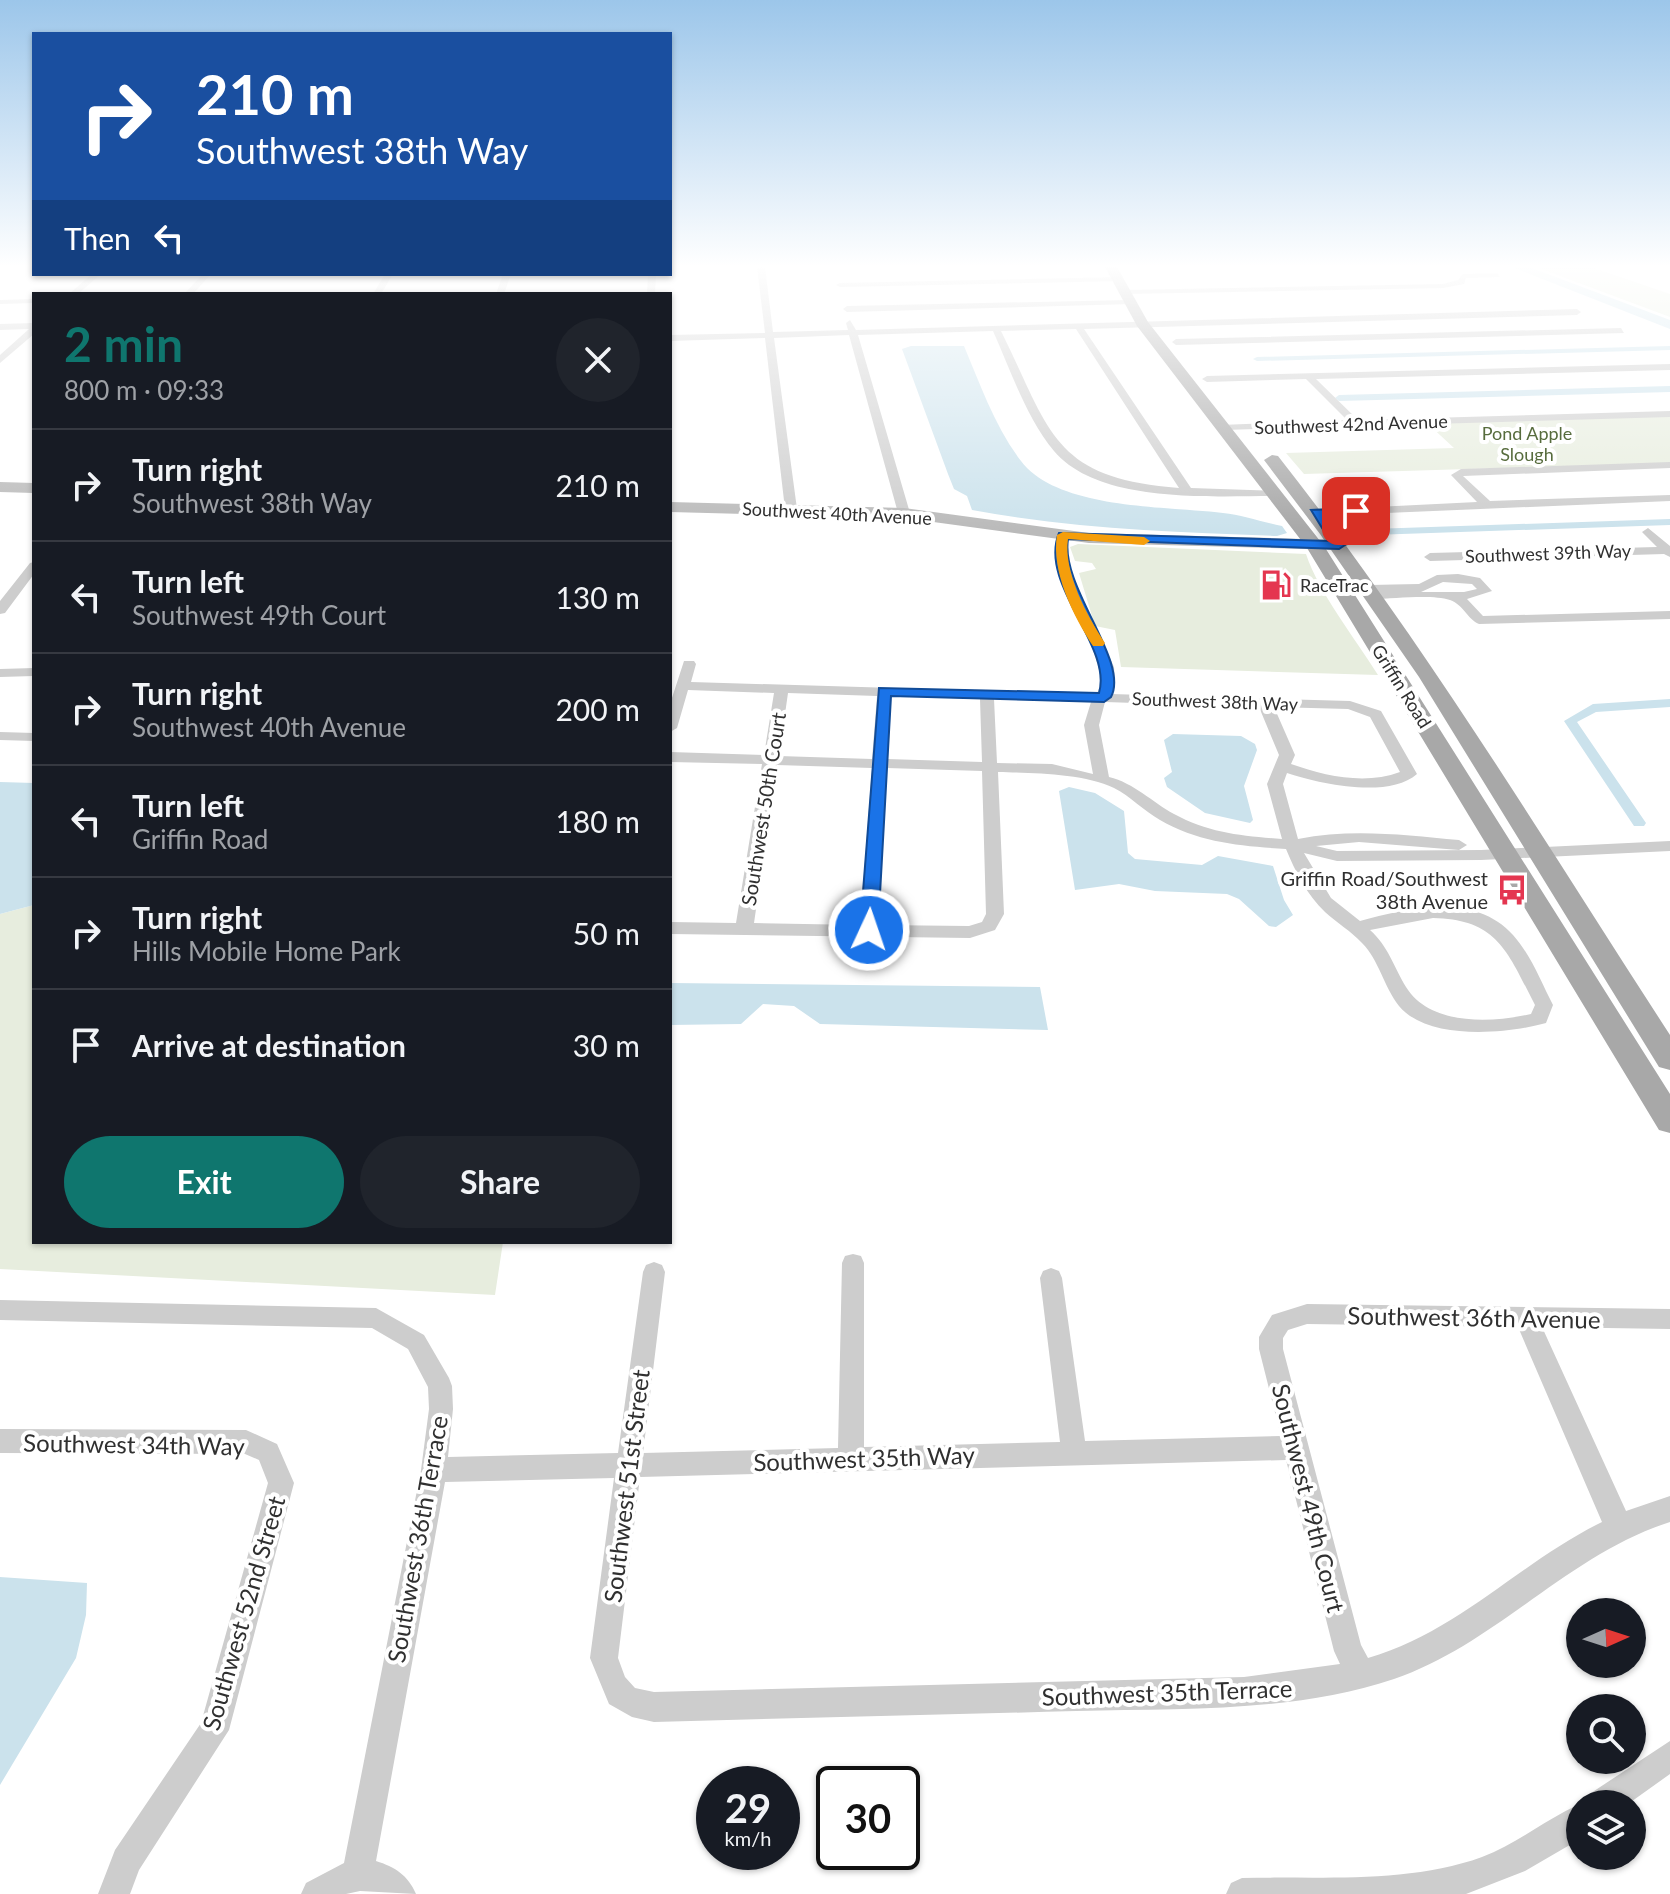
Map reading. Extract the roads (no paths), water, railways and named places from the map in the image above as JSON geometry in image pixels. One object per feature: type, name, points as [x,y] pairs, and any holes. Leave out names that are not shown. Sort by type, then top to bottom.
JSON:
[{"type":"main road","name":"Griffin Road","points":[[1168,355],[1315,546],[1519,848],[1670,1059]]},
{"type":"main road","name":"Griffin Road","points":[[1187,355],[1315,513],[1371,592],[1519,848],[1670,1121]]},
{"type":"street","points":[[771,355],[791,509]]},
{"type":"street","points":[[859,355],[904,513]]},
{"type":"street","points":[[1010,355],[1061,453],[1102,477],[1186,490],[1275,493]]},
{"type":"street","points":[[1097,355],[1186,490]]},
{"type":"street","points":[[1207,379],[1670,367]]},
{"type":"street","points":[[1308,376],[1355,423]]},
{"type":"street","name":"Southwest 42nd Avenue","points":[[1224,427],[1670,414]]},
{"type":"street","points":[[1487,505],[1456,475],[1461,472],[1670,465]]},
{"type":"street","points":[[0,487],[32,488]]},
{"type":"street","points":[[1315,513],[1670,498]]},
{"type":"street","name":"Southwest 40th Avenue","points":[[672,507],[904,513],[1063,535],[1339,545]]},
{"type":"street","points":[[1648,532],[1668,551]]},
{"type":"street","points":[[1063,535],[1060,554],[1085,623],[1091,659],[1108,679],[1104,697],[1092,716],[1102,779]]},
{"type":"street","name":"Southwest 39th Way","points":[[1441,575],[1430,557],[1668,551]]},
{"type":"street","points":[[0,610],[32,569]]},
{"type":"street","points":[[1371,592],[1421,588],[1441,575],[1462,578],[1479,620],[1670,615]]},
{"type":"street","points":[[1371,592],[1472,598]]},
{"type":"street","points":[[672,721],[689,664]]},
{"type":"street","points":[[0,673],[32,672]]},
{"type":"street","name":"Southwest 38th Way","points":[[682,686],[1104,697],[1364,708],[1376,714],[1408,767],[1409,774],[1349,781],[1284,767]]},
{"type":"street","name":"Southwest 50th Court","points":[[744,929],[782,688]]},
{"type":"street","points":[[869,930],[877,763],[884,691]]},
{"type":"street","points":[[672,928],[970,932],[989,926],[995,914],[987,694]]},
{"type":"street","points":[[1265,703],[1287,755],[1275,784],[1294,845],[1325,902],[1375,946],[1415,1011],[1430,1020],[1525,1024],[1539,1018],[1544,1005],[1505,936],[1489,923],[1469,916],[1413,915],[1356,928]]},
{"type":"street","points":[[0,736],[32,737]]},
{"type":"street","points":[[672,757],[1052,769],[1118,784],[1165,816],[1197,832],[1227,840],[1294,845],[1337,856],[1519,848],[1670,846]]},
{"type":"street","points":[[1519,848],[1670,835]]},
{"type":"street","points":[[851,1458],[853,1263]]},
{"type":"street","name":"Southwest 51st Street","points":[[621,1697],[611,1684],[604,1658],[654,1272]]},
{"type":"street","points":[[1051,1278],[1074,1453]]},
{"type":"street","name":"Southwest 36th Terrace","points":[[0,1310],[376,1318],[416,1342],[440,1386],[441,1409],[434,1470],[358,1874]]},
{"type":"street","name":"Southwest 36th Avenue","points":[[1280,1322],[1307,1314],[1670,1319]]},
{"type":"street","points":[[1526,1318],[1608,1507],[1620,1527]]},
{"type":"street","name":"Southwest 49th Court","points":[[1280,1322],[1271,1337],[1271,1349],[1348,1651],[1361,1673]]},
{"type":"street","name":"Southwest 34th Way","points":[[0,1441],[246,1442],[268,1452]]},
{"type":"street","name":"Southwest 35th Way","points":[[434,1470],[1294,1448]]},
{"type":"street","name":"Southwest 52nd Street","points":[[114,1894],[126,1861],[214,1730],[281,1483],[268,1452]]},
{"type":"street","name":"Southwest 35th Terrace","points":[[621,1697],[635,1705],[654,1707],[1244,1692],[1318,1685],[1437,1646],[1620,1527],[1670,1509]]},
{"type":"street","points":[[1622,1790],[1670,1756]]},
{"type":"street","points":[[1242,1894],[1399,1888],[1469,1878],[1554,1840],[1566,1831]]},
{"type":"street","points":[[317,1894],[337,1880],[358,1874],[374,1874],[388,1881],[400,1894]]},
{"type":"water","points":[[904,355],[968,355],[1012,448],[1038,477],[1060,489],[1115,503],[1237,515],[1282,526],[1287,533],[1277,536],[1124,529],[1048,522],[972,510],[967,496],[954,489]]},
{"type":"water","points":[[1173,734],[1241,736],[1255,744],[1257,750],[1244,786],[1253,820],[1250,823],[1205,813],[1167,787],[1164,778],[1172,772],[1164,740]]},
{"type":"water","points":[[0,782],[32,783],[32,906],[0,914]]},
{"type":"water","points":[[1069,787],[1095,793],[1124,811],[1128,853],[1135,859],[1202,865],[1218,856],[1273,866],[1284,900],[1293,915],[1276,927],[1269,926],[1239,899],[1227,894],[1155,891],[1119,884],[1075,890],[1059,791]]},
{"type":"water","points":[[672,983],[1040,987],[1048,1030],[820,1024],[794,1006],[763,1004],[741,1024],[672,1025]]},
{"type":"water","points":[[0,1577],[87,1583],[86,1615],[76,1658],[0,1785]]},
{"type":"waterway","points":[[1257,359],[1393,355]]},
{"type":"waterway","points":[[1339,398],[1670,389]]},
{"type":"waterway","points":[[1372,532],[1670,522]]},
{"type":"waterway","points":[[1639,823],[1570,721],[1593,708],[1670,703]]},
{"type":"place","name":"RaceTrac","points":[[1276,585]]},
{"type":"place","name":"Griffin Road/Southwest 38th Avenue","points":[[1512,890]]},
{"type":"park label","name":"Pond Apple Slough","points":[[1527,443]]}]
